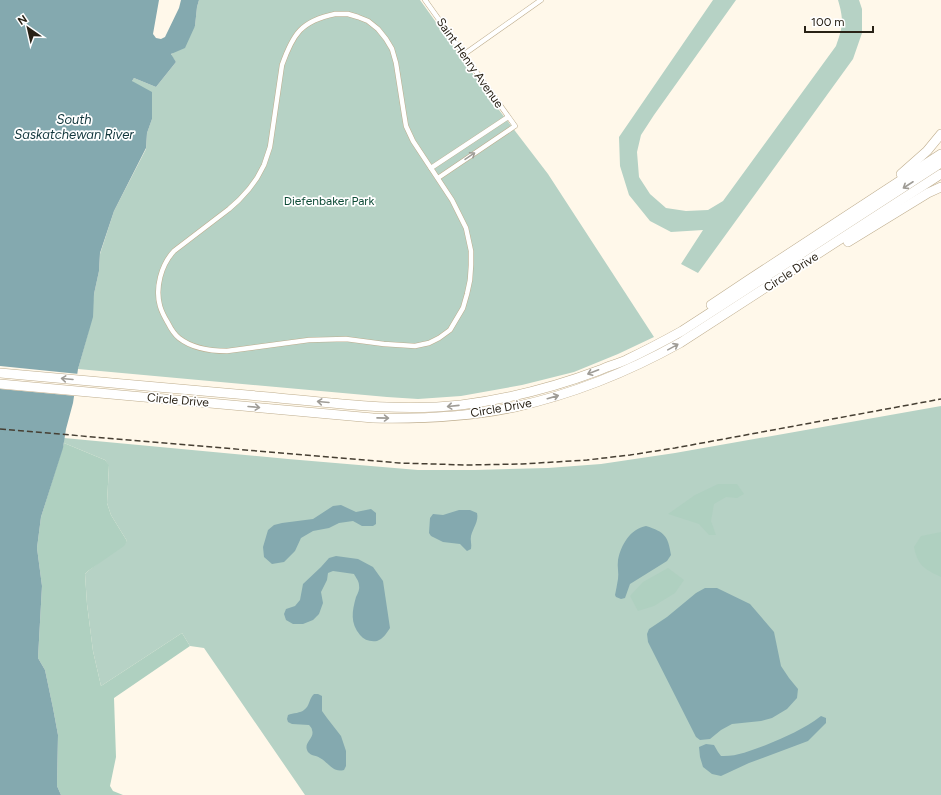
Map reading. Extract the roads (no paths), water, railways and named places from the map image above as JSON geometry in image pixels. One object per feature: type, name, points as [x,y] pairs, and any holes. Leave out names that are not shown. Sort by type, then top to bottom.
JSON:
[{"type":"highway","points":[[818,234],[832,222],[909,168],[927,151],[941,134]]},
{"type":"highway","points":[[609,366],[616,360],[652,343],[676,329],[750,278],[941,154]]},
{"type":"highway","name":"Circle Drive","points":[[0,373],[377,407],[441,407],[509,397],[550,387],[584,376],[625,360],[682,331],[941,163]]},
{"type":"highway","name":"Circle Drive","points":[[0,384],[372,418],[432,417],[477,413],[514,407],[562,395],[633,368],[656,357],[941,174]]},
{"type":"highway","points":[[750,298],[758,296],[928,193],[941,187]]},
{"type":"street","name":"Saint Henry Avenue","points":[[425,0],[515,126],[438,178]]},
{"type":"street","points":[[463,55],[541,0]]},
{"type":"street","points":[[334,14],[348,14],[368,21],[386,38],[392,49],[396,63],[406,126],[413,141],[431,168],[455,205],[466,228],[471,265],[469,287],[463,308],[450,330],[439,338],[429,343],[415,346],[346,339],[309,340],[226,351],[213,351],[201,349],[184,342],[172,331],[163,315],[158,298],[159,279],[162,270],[170,255],[229,209],[250,188],[257,178],[264,165],[270,147],[282,65],[286,53],[298,32],[314,20],[334,14]]},
{"type":"street","points":[[431,168],[508,117]]},
{"type":"water","name":"South Saskatchewan River","points":[[0,0],[159,0],[153,34],[156,38],[161,39],[165,37],[179,8],[181,0],[199,0],[195,26],[185,48],[171,54],[176,62],[156,87],[134,78],[132,81],[152,92],[152,119],[147,133],[146,148],[114,211],[100,253],[99,271],[94,294],[93,317],[78,369],[73,403],[63,448],[41,517],[37,548],[42,586],[38,658],[45,670],[58,735],[57,786],[61,795],[0,795]]},
{"type":"water","points":[[341,505],[356,512],[371,509],[376,513],[376,524],[373,526],[362,526],[353,521],[339,523],[329,528],[313,531],[301,538],[295,551],[284,562],[272,564],[264,557],[263,547],[268,530],[274,525],[313,519],[333,506]]},
{"type":"water","points":[[459,510],[470,510],[477,513],[477,522],[471,536],[471,549],[467,551],[460,544],[443,542],[431,536],[429,533],[430,518],[433,514],[443,515]]},
{"type":"water","points":[[646,526],[658,530],[667,539],[671,555],[667,561],[630,584],[625,598],[621,599],[615,595],[618,577],[619,554],[627,538],[635,530]]},
{"type":"water","points":[[336,556],[358,559],[373,567],[383,581],[390,628],[384,636],[377,641],[367,640],[362,637],[353,621],[356,597],[359,591],[358,581],[354,574],[333,571],[328,573],[327,580],[321,592],[323,603],[319,614],[313,620],[303,624],[293,624],[286,620],[284,614],[286,609],[295,606],[300,600],[303,584],[329,558]]},
{"type":"water","points":[[705,588],[717,588],[750,604],[774,632],[781,666],[798,689],[797,698],[787,709],[772,718],[761,721],[732,724],[721,730],[710,739],[700,740],[696,737],[648,642],[647,634],[649,629],[667,617],[696,593]]},
{"type":"water","points":[[314,694],[322,696],[322,711],[341,736],[346,751],[346,766],[344,770],[340,771],[334,769],[320,758],[308,752],[306,747],[313,733],[309,725],[292,724],[288,722],[288,715],[304,710]]},
{"type":"water","points":[[821,716],[826,718],[826,723],[808,741],[749,763],[721,776],[712,774],[703,767],[699,747],[706,744],[714,745],[721,756],[750,751],[787,736]]},
{"type":"railway","points":[[0,429],[399,463],[467,465],[522,464],[587,460],[630,455],[941,399]]},
{"type":"park label","name":"Diefenbaker Park","points":[[329,201]]}]
